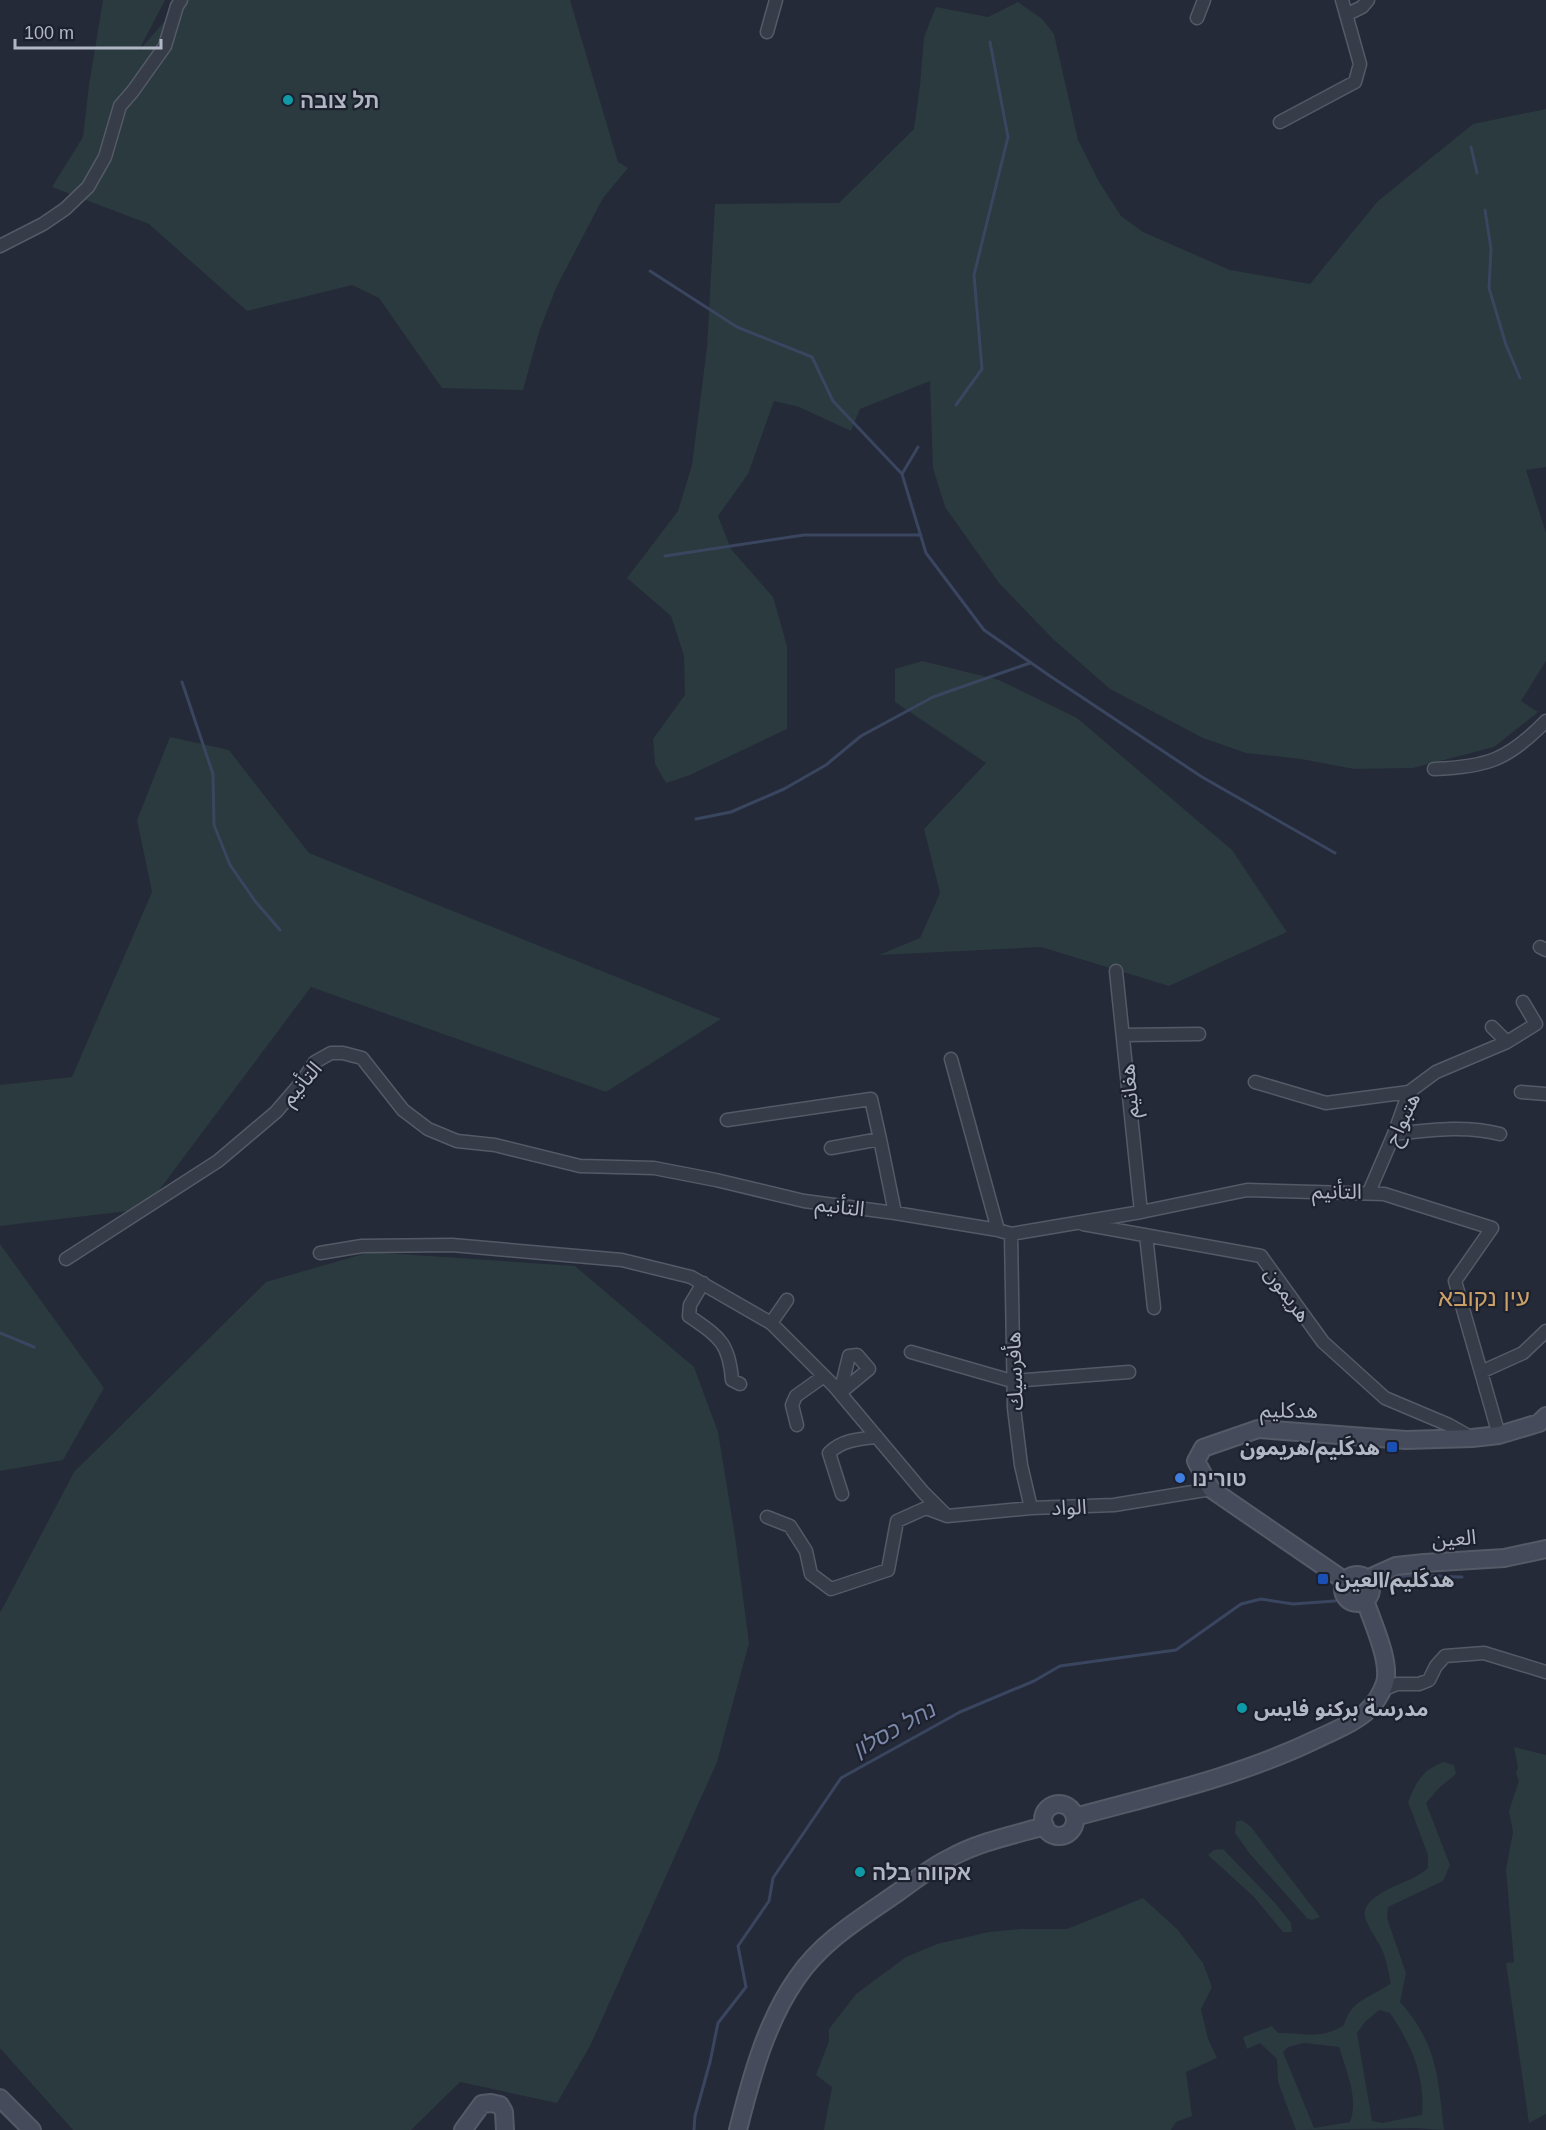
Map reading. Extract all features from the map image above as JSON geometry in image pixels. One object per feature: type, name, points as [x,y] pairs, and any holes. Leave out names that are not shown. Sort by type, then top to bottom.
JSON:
[{"type":"main road","name":"هدكليم","points":[[1345,1581],[1211,1489],[1196,1461],[1203,1448],[1258,1429],[1406,1440],[1472,1438],[1500,1435],[1539,1423],[1546,1416]]},
{"type":"main road","name":"العين","points":[[1367,1579],[1396,1566],[1504,1558],[1546,1549]]},
{"type":"main road","points":[[1358,1575],[1367,1579],[1371,1590],[1365,1600],[1356,1603],[1347,1599],[1343,1590],[1345,1581],[1349,1577],[1358,1575]]},
{"type":"main road","points":[[1075,1817],[1230,1773],[1277,1757],[1351,1723],[1364,1714],[1383,1690],[1386,1680],[1384,1659],[1365,1600]]},
{"type":"main road","points":[[1054,1805],[1066,1805],[1071,1808],[1075,1817],[1072,1830],[1062,1836],[1052,1834],[1045,1826],[1043,1821],[1046,1812],[1054,1805]]},
{"type":"main road","points":[[738,2130],[762,2050],[788,1991],[811,1959],[844,1930],[949,1858],[987,1843],[1045,1826]]},
{"type":"main road","points":[[0,2098],[32,2130]]},
{"type":"main road","points":[[463,2130],[482,2104],[490,2103],[500,2105],[504,2112],[505,2130]]},
{"type":"street","points":[[0,246],[43,224],[65,209],[88,187],[105,157],[120,106],[165,46],[177,6],[181,0]]},
{"type":"street","points":[[767,32],[776,0]]},
{"type":"street","points":[[1197,18],[1204,0]]},
{"type":"street","points":[[1280,122],[1355,82],[1360,64],[1342,0]]},
{"type":"street","points":[[1346,15],[1362,7],[1368,0]]},
{"type":"street","points":[[1434,769],[1463,768],[1489,763],[1507,754],[1546,721]]},
{"type":"street","name":"هغانيم","points":[[1116,971],[1141,1212]]},
{"type":"street","name":"هتبواح","points":[[1369,1192],[1409,1092],[1436,1072],[1489,1051],[1536,1023],[1523,1002]]},
{"type":"street","points":[[1492,1027],[1507,1042]]},
{"type":"street","points":[[1123,1035],[1199,1034]]},
{"type":"street","name":"التأنيم","points":[[66,1259],[218,1161],[276,1112],[315,1062],[331,1053],[343,1053],[362,1058],[403,1110],[428,1129],[457,1141],[495,1145],[580,1166],[654,1168],[804,1201],[895,1213],[1011,1234],[1141,1212],[1247,1190],[1384,1194],[1492,1228],[1455,1281],[1500,1435]]},
{"type":"street","points":[[951,1059],[998,1230]]},
{"type":"street","points":[[1254,1082],[1326,1103],[1409,1092]]},
{"type":"street","points":[[1521,1092],[1546,1095]]},
{"type":"street","points":[[727,1120],[871,1099],[895,1213]]},
{"type":"street","points":[[1394,1134],[1440,1129],[1481,1129],[1500,1134]]},
{"type":"street","points":[[831,1148],[880,1139]]},
{"type":"street","name":"هريمون","points":[[1072,1222],[1261,1256],[1323,1342],[1385,1398],[1449,1425],[1472,1438]]},
{"type":"street","name":"هأفرسيك","points":[[1011,1234],[1012,1381],[1021,1465],[1031,1508]]},
{"type":"street","points":[[1146,1235],[1154,1308]]},
{"type":"street","points":[[320,1253],[362,1246],[452,1245],[622,1260],[691,1277],[771,1323],[840,1393],[923,1492],[947,1516]]},
{"type":"street","points":[[703,1283],[690,1305],[689,1316],[718,1338],[728,1352],[732,1380],[740,1384]]},
{"type":"street","points":[[771,1323],[787,1300]]},
{"type":"street","points":[[1481,1372],[1523,1353],[1546,1331]]},
{"type":"street","points":[[911,1352],[1012,1381],[1129,1372]]},
{"type":"street","points":[[797,1425],[792,1405],[796,1396],[824,1376]]},
{"type":"street","points":[[842,1494],[830,1453],[836,1446],[853,1440],[877,1437]]},
{"type":"street","name":"الواد","points":[[766,1517],[790,1526],[806,1551],[811,1574],[831,1589],[888,1570],[897,1521],[926,1508],[947,1516],[1031,1508],[1114,1505],[1211,1489]]},
{"type":"street","points":[[1383,1690],[1397,1684],[1419,1684],[1429,1680],[1436,1666],[1445,1656],[1484,1653],[1546,1672]]},
{"type":"shaded area","points":[[103,0],[165,0],[138,52],[183,0],[570,0],[618,162],[628,168],[603,198],[556,288],[539,332],[523,390],[442,388],[379,298],[352,285],[247,311],[149,224],[52,187],[83,137]]},
{"type":"shaded area","points":[[1018,2],[1042,19],[1054,34],[1078,140],[1098,180],[1121,216],[1143,232],[1230,270],[1310,284],[1378,201],[1473,124],[1546,109],[1546,467],[1526,470],[1546,533],[1546,661],[1521,701],[1538,712],[1494,747],[1413,768],[1354,769],[1301,759],[1246,753],[1203,738],[1110,689],[1053,639],[999,583],[945,507],[933,468],[930,381],[860,409],[851,431],[799,407],[774,401],[748,474],[718,516],[731,549],[773,597],[787,646],[787,729],[690,775],[666,783],[655,764],[653,739],[685,695],[684,656],[671,616],[627,578],[678,511],[692,465],[707,347],[715,204],[839,203],[914,129],[924,37],[936,7],[988,17]]},
{"type":"shaded area","points":[[922,661],[999,680],[1077,718],[1232,850],[1287,932],[1169,986],[1041,947],[879,955],[920,938],[940,893],[924,829],[986,763],[895,702],[895,669]]},
{"type":"shaded area","points":[[170,737],[229,750],[309,853],[721,1019],[606,1092],[311,987],[145,1209],[0,1226],[0,1085],[72,1077],[152,892],[137,820]]},
{"type":"shaded area","points":[[0,1244],[104,1388],[63,1460],[0,1471]]},
{"type":"shaded area","points":[[370,1252],[575,1266],[694,1367],[718,1432],[749,1643],[717,1762],[590,2046],[557,2103],[460,2082],[411,2130],[73,2130],[0,2048],[0,1613],[74,1472],[266,1282]]},
{"type":"shaded area","points":[[1514,1747],[1546,1755],[1546,2114],[1529,2123],[1506,1963],[1514,1962],[1506,1869],[1513,1832],[1509,1811],[1519,1781],[1516,1773],[1518,1767]]},
{"type":"shaded area","points":[[1443,1762],[1454,1765],[1456,1774],[1426,1803],[1450,1865],[1443,1881],[1388,1907],[1387,1918],[1406,1973],[1400,2002],[1422,2032],[1429,2047],[1440,2093],[1444,2130],[1416,2128],[1296,2130],[1278,2082],[1277,2059],[1260,2043],[1247,2049],[1243,2037],[1272,2026],[1278,2033],[1312,2035],[1327,2033],[1344,2025],[1347,2016],[1357,2004],[1391,1983],[1383,1953],[1367,1922],[1365,1910],[1374,1898],[1383,1892],[1428,1868],[1428,1855],[1408,1802],[1421,1777]],"holes":[[[1379,2010],[1390,2013],[1411,2049],[1419,2074],[1422,2115],[1382,2123],[1372,2121],[1357,2033],[1365,2022]],[[1304,2043],[1339,2047],[1352,2094],[1350,2122],[1314,2128],[1283,2052],[1288,2047]]]},
{"type":"shaded area","points":[[1242,1820],[1251,1827],[1320,1917],[1312,1920],[1307,1918],[1250,1854],[1235,1833],[1236,1822]]},
{"type":"shaded area","points":[[1223,1849],[1276,1904],[1291,1923],[1292,1932],[1283,1932],[1254,1897],[1208,1855],[1214,1850]]},
{"type":"shaded area","points":[[1143,1898],[1178,1930],[1203,1963],[1212,1987],[1201,2009],[1208,2039],[1217,2058],[1186,2072],[1192,2116],[1176,2122],[1171,2130],[824,2130],[832,2087],[816,2075],[829,2041],[829,2029],[856,1994],[906,1957],[937,1944],[989,1932],[1067,1929]]},
{"type":"waterway","points":[[956,405],[982,369],[974,275],[1008,137],[990,42]]},
{"type":"waterway","points":[[1471,147],[1477,173]]},
{"type":"waterway","points":[[1485,210],[1491,249],[1489,288],[1506,345],[1520,378]]},
{"type":"waterway","points":[[650,271],[737,327],[812,357],[833,401],[902,474]]},
{"type":"waterway","points":[[918,447],[902,474],[926,553],[984,630],[1202,777],[1335,853]]},
{"type":"waterway","points":[[665,556],[804,535],[921,535]]},
{"type":"waterway","points":[[696,819],[731,812],[784,789],[826,765],[861,736],[933,697],[1030,663]]},
{"type":"waterway","points":[[182,682],[213,774],[214,825],[230,865],[255,901],[280,930]]},
{"type":"waterway","points":[[0,1333],[34,1347]]},
{"type":"waterway","points":[[1372,1593],[1386,1581],[1399,1577],[1417,1575],[1462,1577]]},
{"type":"waterway","name":"נחל כסלון","points":[[694,2130],[695,2116],[718,2023],[746,1987],[738,1946],[769,1901],[773,1878],[841,1778],[960,1712],[1034,1681],[1060,1666],[1176,1650],[1241,1604],[1261,1599],[1293,1604],[1335,1601]]},
{"type":"place","name":"תל צובה","points":[[288,100]]},
{"type":"place","name":"هدكَليم/هريمون","points":[[1392,1447]]},
{"type":"place","name":"טורינו","points":[[1180,1478]]},
{"type":"place","name":"هدكَليم/العين","points":[[1323,1579]]},
{"type":"place","name":"مدرسة بركنو فايس","points":[[1242,1708]]},
{"type":"place","name":"אקווה בלה","points":[[860,1872]]},
{"type":"district","name":"עין נקובא","points":[[1484,1297]]}]
